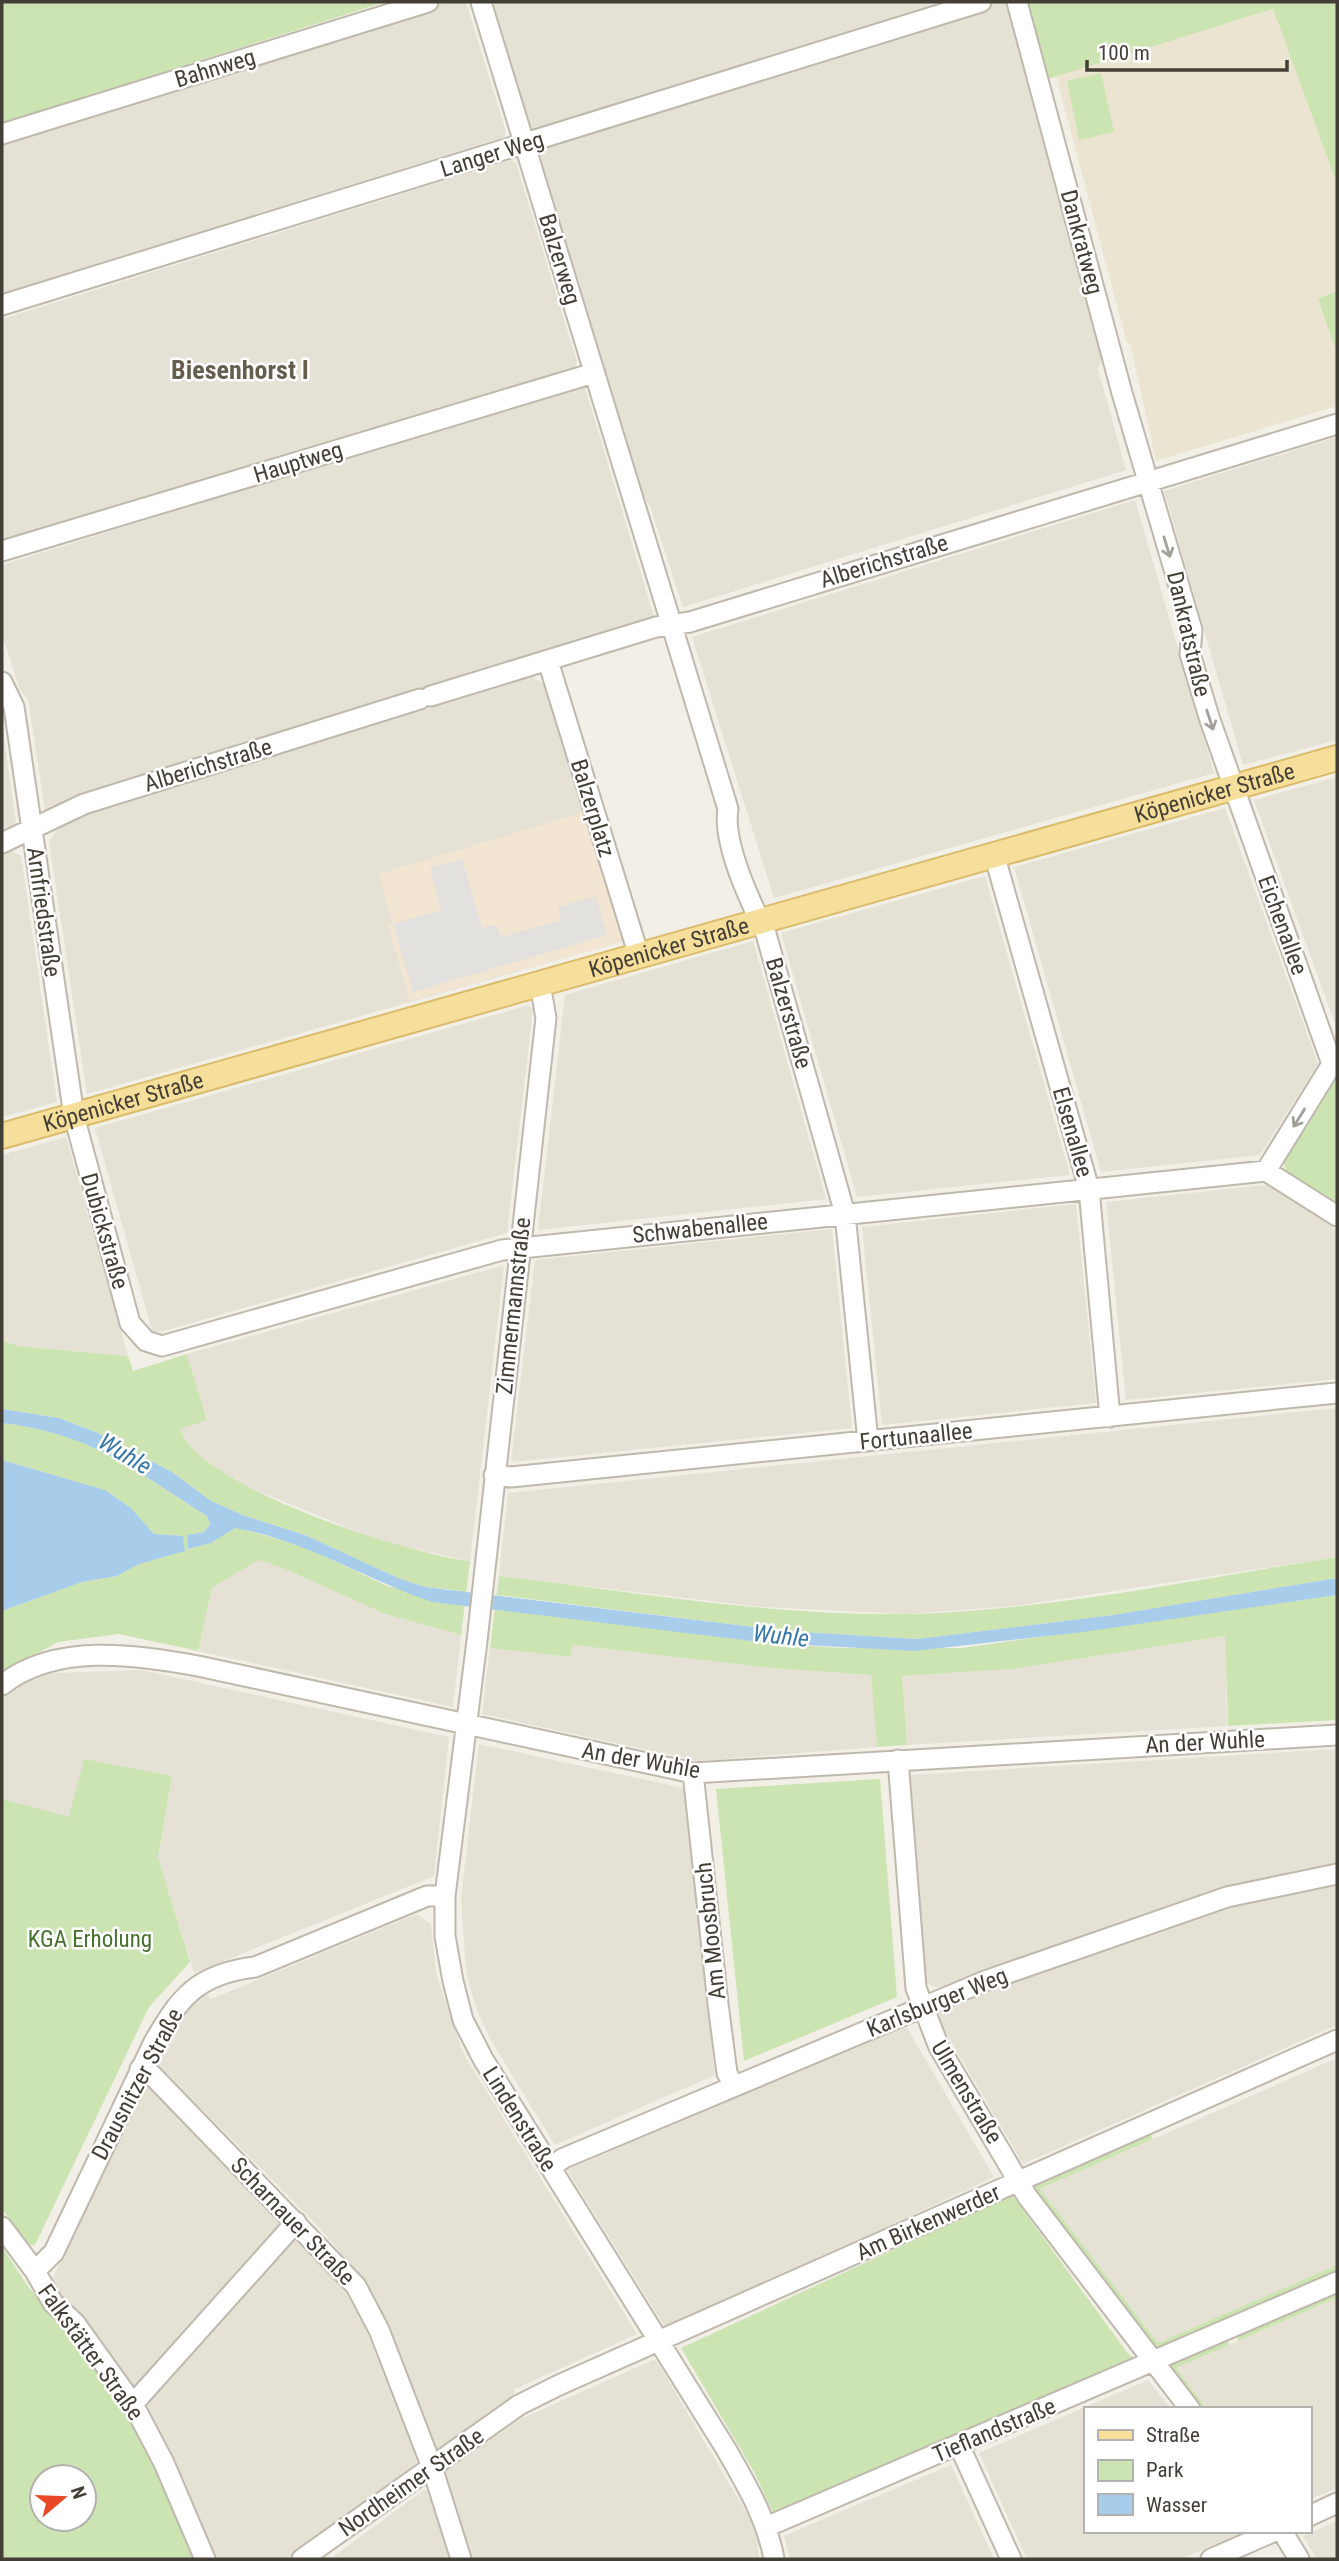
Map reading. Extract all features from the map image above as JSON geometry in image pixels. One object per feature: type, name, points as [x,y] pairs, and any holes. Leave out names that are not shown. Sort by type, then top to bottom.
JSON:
[{"type":"main road","name":"Köpenicker Straße","points":[[2,1136],[75,1124],[540,984],[1337,758]]},
{"type":"street","name":"Bahnweg","points":[[2,134],[428,2]]},
{"type":"street","name":"Balzerweg","points":[[481,2],[640,517]]},
{"type":"street","name":"Langer Weg","points":[[2,306],[981,2]]},
{"type":"street","name":"Dankratweg","points":[[1017,2],[1148,481]]},
{"type":"street","name":"Hauptweg","points":[[2,551],[594,373]]},
{"type":"street","name":"Alberichstraße","points":[[2,843],[84,804],[425,698],[1337,424]]},
{"type":"street","name":"Dankratstraße","points":[[1148,481],[1192,631],[1190,654],[1233,786]]},
{"type":"street","name":"Balzerstraße","points":[[640,517],[728,809],[727,825],[736,858],[759,921],[845,1214],[868,1441]]},
{"type":"street","name":"Balzerplatz","points":[[548,661],[639,956]]},
{"type":"street","name":"Arnfriedstraße","points":[[2,682],[14,707],[75,1124]]},
{"type":"street","name":"Eichenallee","points":[[1233,786],[1335,1065]]},
{"type":"street","name":"Elsenallee","points":[[994,854],[1089,1189],[1110,1417]]},
{"type":"street","name":"Zimmermannstraße","points":[[478,1629],[546,1018],[540,984]]},
{"type":"street","points":[[1335,1065],[1266,1171],[1337,1216]]},
{"type":"street","name":"Dubickstraße","points":[[75,1124],[130,1323],[146,1341]]},
{"type":"street","name":"Schwabenallee","points":[[146,1341],[162,1346],[519,1248],[1266,1171]]},
{"type":"street","name":"Fortunaallee","points":[[494,1475],[511,1477],[1337,1393]]},
{"type":"street","name":"Lindenstraße","points":[[478,1629],[445,1896],[444,1936],[463,2020],[483,2059],[739,2471],[766,2527],[774,2559]]},
{"type":"street","name":"An der Wuhle","points":[[2,1685],[33,1665],[76,1657],[141,1657],[198,1666],[693,1773],[1337,1735]]},
{"type":"street","name":"Ulmenstraße","points":[[898,1760],[916,1988],[939,2047],[1019,2181],[1188,2407]]},
{"type":"street","name":"Am Moosbruch","points":[[693,1773],[727,2073],[734,2086]]},
{"type":"street","name":"Karlsburger Weg","points":[[550,2167],[564,2158],[921,2006],[1227,1897],[1337,1874]]},
{"type":"street","name":"Drausnitzer Straße","points":[[35,2271],[54,2252],[140,2069],[169,2015],[190,1992],[211,1976],[228,1970],[255,1967],[427,1896],[445,1896]]},
{"type":"street","name":"Am Birkenwerder","points":[[519,2405],[1337,2040]]},
{"type":"street","name":"Scharnauer Straße","points":[[140,2069],[152,2075],[340,2266],[369,2306],[432,2467],[461,2559]]},
{"type":"street","points":[[133,2404],[296,2222]]},
{"type":"street","name":"Falkstätter Straße","points":[[2,2227],[35,2271],[53,2303],[75,2323],[133,2404],[164,2463],[205,2559]]},
{"type":"street","name":"Tieflandstraße","points":[[766,2527],[1337,2282]]},
{"type":"street","name":"Nordheimer Straße","points":[[302,2559],[519,2405]]},
{"type":"street","points":[[959,2445],[1011,2559]]},
{"type":"street","points":[[1311,2515],[1337,2503]]},
{"type":"street","points":[[1211,2559],[1270,2533]]},
{"type":"street","points":[[1283,2533],[1299,2559]]},
{"type":"shaded area","points":[[446,2],[466,2],[506,132],[504,137],[2,293],[2,139]]},
{"type":"shaded area","points":[[488,2],[1012,2],[1106,351],[1098,369],[1126,470],[683,607],[650,506],[643,497]]},
{"type":"shaded area","points":[[1273,9],[1337,184],[1337,406],[1156,461],[1130,343],[1127,343],[1056,76]]},
{"type":"shaded area","points":[[511,160],[516,163],[577,362],[575,367],[2,545],[2,319]]},
{"type":"shaded area","points":[[584,384],[654,617],[84,793],[45,811],[28,699],[20,690],[2,634],[2,565]]},
{"type":"shaded area","points":[[1337,437],[1337,740],[1243,765],[1164,491]]},
{"type":"shaded area","points":[[1135,500],[1214,773],[774,898],[692,637]]},
{"type":"shaded area","points":[[531,677],[544,683],[624,941],[87,1094],[49,842],[57,829],[92,812]]},
{"type":"shaded area","points":[[2,723],[16,824],[2,831]]},
{"type":"shaded area","points":[[1337,777],[1337,1029],[1254,800]]},
{"type":"shaded area","points":[[1225,808],[1318,1064],[1260,1155],[1101,1172],[1014,867]]},
{"type":"shaded area","points":[[584,812],[624,941],[410,1001],[388,925],[393,923],[379,874]]},
{"type":"shaded area","points":[[11,851],[21,856],[57,1102],[2,1117],[2,855]]},
{"type":"shaded area","points":[[462,859],[482,928],[496,924],[499,934],[505,936],[561,920],[558,907],[596,896],[607,935],[413,992],[393,924],[441,910],[430,868]]},
{"type":"shaded area","points":[[985,876],[1070,1175],[857,1197],[781,933]]},
{"type":"shaded area","points":[[753,941],[826,1199],[538,1230],[565,995]]},
{"type":"shaded area","points":[[529,1005],[533,1009],[507,1233],[153,1334],[95,1128]]},
{"type":"shaded area","points":[[66,1137],[128,1356],[17,1346],[2,1340],[2,1155]]},
{"type":"shaded area","points":[[1266,1185],[1337,1230],[1337,1379],[1126,1400],[1106,1202]]},
{"type":"shaded area","points":[[1076,1204],[1096,1403],[882,1425],[862,1227]]},
{"type":"shaded area","points":[[832,1229],[852,1428],[511,1462],[535,1260]]},
{"type":"shaded area","points":[[504,1265],[470,1561],[382,1542],[229,1479],[184,1443],[180,1429],[207,1419],[187,1354]]},
{"type":"shaded area","points":[[1337,1408],[1337,1557],[1015,1606],[906,1614],[761,1607],[499,1576],[508,1493]]},
{"type":"shaded area","points":[[258,1560],[283,1568],[385,1614],[461,1635],[453,1707],[198,1651],[212,1588]]},
{"type":"shaded area","points":[[1225,1636],[1227,1726],[907,1745],[902,1676],[1012,1669]]},
{"type":"shaded area","points":[[572,1645],[770,1668],[871,1675],[877,1747],[698,1761],[482,1714],[490,1648],[569,1657]]},
{"type":"shaded area","points":[[142,1670],[449,1737],[434,1876],[194,1973],[158,1857],[172,1776],[69,1818],[2,1799],[2,1692],[28,1674]]},
{"type":"shaded area","points":[[479,1744],[684,1788],[715,2075],[555,2145],[492,2042],[477,2011],[466,1971],[461,1898]]},
{"type":"shaded area","points":[[1337,1749],[1337,1864],[1223,1888],[936,1988],[925,1982],[910,1775]]},
{"type":"shaded area","points":[[1337,1884],[1337,2025],[1023,2164],[938,2019],[942,2007],[1186,1920],[1259,1898]]},
{"type":"shaded area","points":[[417,1914],[431,1924],[436,1973],[463,2053],[637,2334],[515,2389],[514,2395],[436,2450],[382,2316],[363,2279],[319,2227],[155,2062],[175,2019],[203,1990],[211,1999]]},
{"type":"shaded area","points":[[906,2026],[994,2177],[667,2330],[567,2170]]},
{"type":"shaded area","points":[[1337,2058],[1337,2265],[1158,2343],[1040,2189]]},
{"type":"shaded area","points":[[143,2083],[149,2085],[314,2256],[349,2297],[364,2325],[418,2462],[287,2559],[216,2559],[170,2453],[120,2370],[88,2326],[50,2284]]},
{"type":"shaded area","points":[[1337,2298],[1337,2488],[1311,2499],[1311,2407],[1205,2407],[1176,2368]]},
{"type":"shaded area","points":[[653,2360],[657,2361],[757,2531],[759,2559],[465,2559],[442,2472],[523,2418]]},
{"type":"shaded area","points":[[1148,2380],[1169,2407],[1085,2407]]},
{"type":"shaded area","points":[[1084,2408],[1084,2533],[1242,2533],[1180,2559],[1027,2559],[979,2453]]},
{"type":"shaded area","points":[[951,2465],[994,2559],[790,2559],[784,2536]]},
{"type":"shaded area","points":[[424,2490],[429,2491],[450,2559],[330,2559]]},
{"type":"shaded area","points":[[1337,2521],[1337,2559],[1317,2559],[1303,2536]]},
{"type":"green space","points":[[2,2],[385,2],[2,123]]},
{"type":"green space","points":[[1027,2],[1337,2],[1337,184],[1273,9],[1048,79]]},
{"type":"green space","points":[[1101,73],[1114,132],[1079,140],[1067,81]]},
{"type":"green space","points":[[1337,291],[1337,353],[1318,299]]},
{"type":"green space","points":[[1332,1079],[1337,1079],[1337,1207],[1295,1180],[1284,1165],[1284,1157]]},
{"type":"green space","points":[[2,1340],[17,1346],[128,1356],[133,1371],[187,1354],[207,1420],[180,1429],[195,1451],[224,1473],[264,1495],[309,1514],[402,1546],[470,1561],[461,1635],[385,1614],[283,1568],[258,1560],[212,1588],[198,1651],[119,1634],[58,1642],[2,1673],[2,1611],[82,1582],[117,1576],[139,1564],[184,1551],[179,1536],[154,1534],[131,1508],[105,1490],[2,1460],[2,1423],[34,1428],[87,1445],[133,1469],[207,1516],[210,1524],[204,1532],[187,1535],[188,1549],[211,1543],[235,1527],[305,1547],[389,1587],[465,1591],[425,1587],[398,1578],[305,1535],[245,1516],[211,1501],[172,1472],[98,1433],[59,1418],[2,1409]]},
{"type":"green space","points":[[1337,1557],[1337,1578],[1113,1615],[917,1639],[787,1631],[497,1595],[495,1608],[499,1576],[651,1596],[804,1611],[855,1614],[959,1612],[1067,1600]]},
{"type":"green space","points":[[1337,1595],[1337,1720],[1228,1726],[1225,1636],[1012,1669],[902,1676],[907,1745],[877,1747],[871,1675],[770,1668],[573,1645],[570,1657],[490,1648],[495,1608],[769,1643],[839,1648],[962,1648]]},
{"type":"green space","name":"KGA Erholung","points":[[84,1759],[172,1776],[158,1857],[190,1962],[149,2007],[35,2245],[30,2245],[2,2209],[2,1799],[69,1817]]},
{"type":"green space","points":[[880,1779],[897,1997],[744,2061],[716,1789]]},
{"type":"green space","points":[[1150,2133],[1153,2139],[1040,2189],[1158,2343],[1337,2265],[1337,2275],[1159,2352],[1033,2193],[1036,2182]]},
{"type":"green space","points":[[1012,2195],[1129,2355],[1136,2358],[1106,2375],[1103,2370],[1097,2373],[1099,2378],[995,2421],[993,2419],[941,2441],[941,2445],[774,2514],[754,2472],[681,2348]]},
{"type":"green space","points":[[2,2247],[29,2288],[72,2334],[104,2377],[154,2458],[195,2559],[2,2559]]},
{"type":"green space","points":[[1337,2289],[1337,2298],[1238,2341],[1237,2334]]},
{"type":"green space","points":[[1226,2339],[1229,2345],[1176,2368],[1205,2407],[1196,2407],[1170,2367],[1178,2357]]},
{"type":"water","name":"Wuhle","points":[[2,1409],[59,1418],[98,1433],[172,1472],[211,1501],[245,1516],[305,1535],[398,1578],[425,1587],[787,1631],[917,1639],[1113,1615],[1337,1578],[1337,1595],[1083,1632],[914,1651],[769,1643],[433,1602],[311,1551],[235,1528],[211,1543],[188,1549],[187,1535],[204,1532],[210,1524],[207,1516],[133,1469],[87,1445],[34,1428],[2,1423]]},
{"type":"water","points":[[2,1460],[105,1490],[131,1508],[154,1534],[183,1536],[185,1551],[139,1564],[117,1576],[82,1582],[2,1611]]},
{"type":"district","name":"Biesenhorst I","points":[[240,370]]}]
